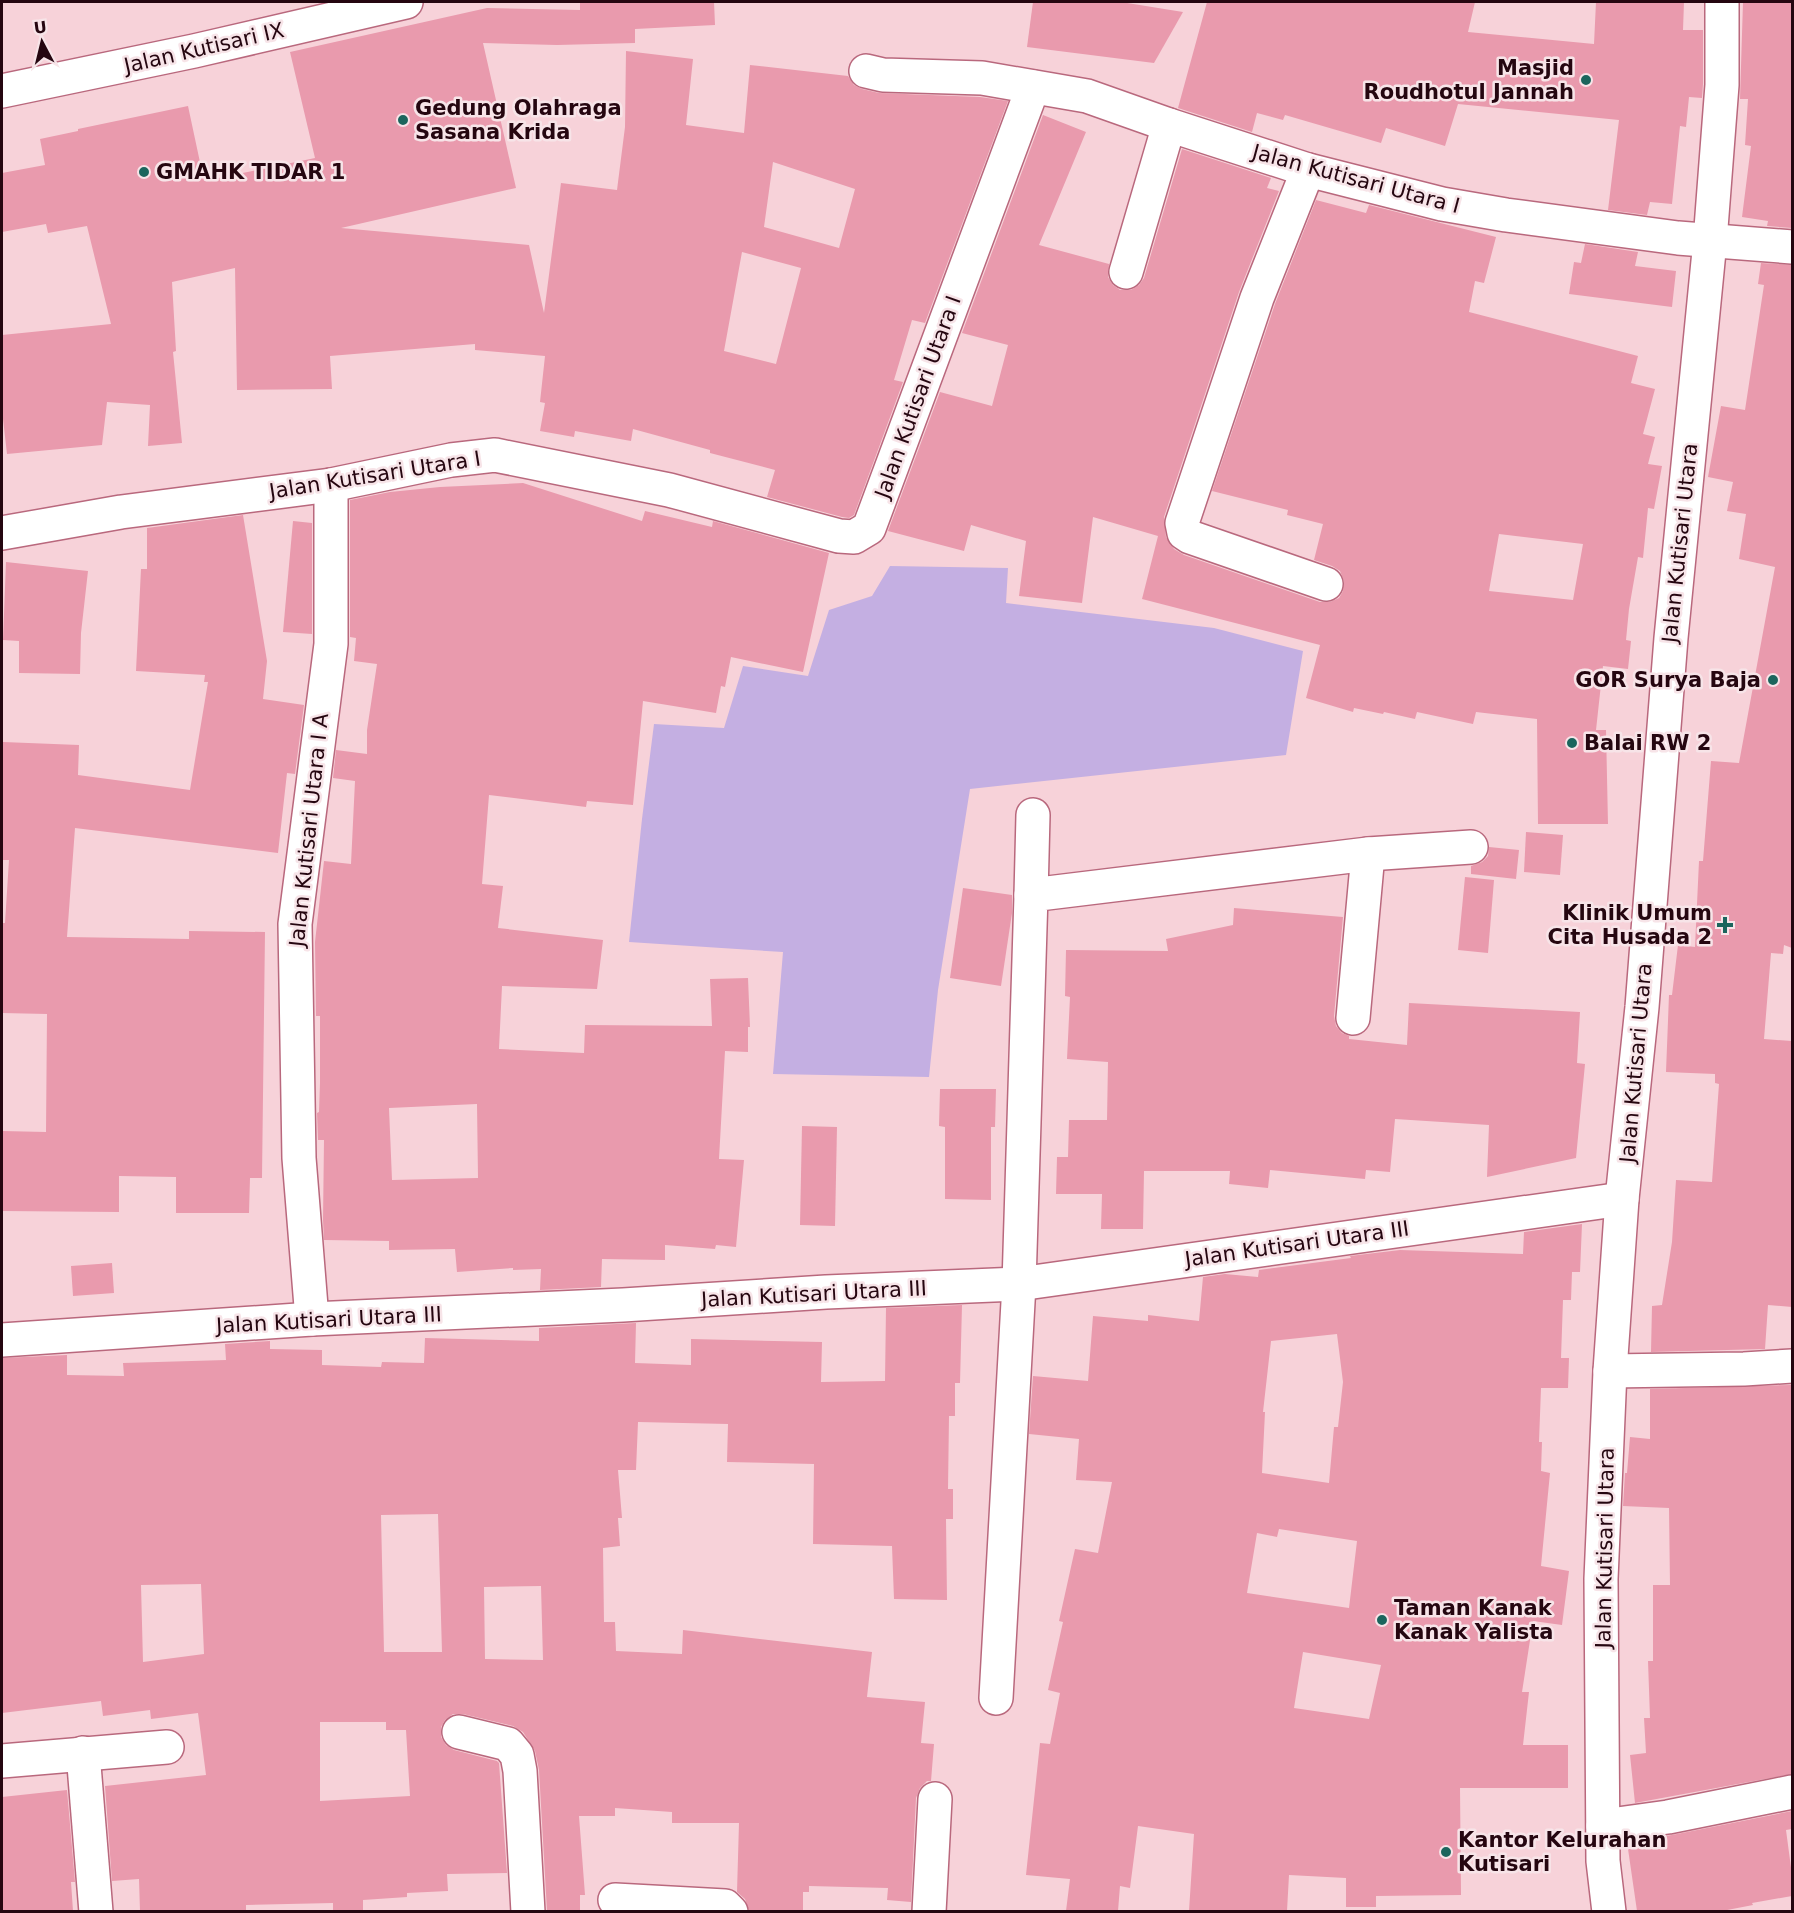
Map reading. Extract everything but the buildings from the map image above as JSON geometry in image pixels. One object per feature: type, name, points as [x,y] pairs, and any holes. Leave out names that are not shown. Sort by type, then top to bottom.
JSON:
[{"type":"street","name":"Jalan Kutisari IX","points":[[2,91],[194,51],[406,2]]},
{"type":"street","name":"Jalan Kutisari Utara","points":[[1610,1911],[1603,1861],[1601,1579],[1610,1371],[1622,1199],[1642,1008],[1671,638],[1710,241],[1722,85],[1722,2]]},
{"type":"street","points":[[866,71],[883,75],[982,78],[1033,87]]},
{"type":"street","name":"Jalan Kutisari Utara I","points":[[2,533],[121,512],[331,485],[451,460],[495,455],[669,490],[839,536],[854,537],[869,528],[1033,87],[1087,96],[1308,170],[1442,204],[1506,215],[1710,241],[1792,247]]},
{"type":"street","points":[[1126,272],[1169,125]]},
{"type":"street","points":[[1308,170],[1257,298],[1182,523],[1184,533],[1190,537],[1326,584]]},
{"type":"street","name":"Jalan Kutisari Utara I A","points":[[312,1319],[299,1158],[295,924],[331,644],[331,485]]},
{"type":"street","points":[[996,1698],[1019,1284],[1033,816]]},
{"type":"street","points":[[1031,895],[1368,854],[1471,847]]},
{"type":"street","points":[[1353,1018],[1368,854]]},
{"type":"street","name":"Jalan Kutisari Utara III","points":[[2,1340],[312,1319],[1019,1284],[1622,1199]]},
{"type":"street","points":[[1610,1371],[1792,1366]]},
{"type":"street","points":[[459,1732],[508,1744],[517,1755],[520,1771],[528,1911]]},
{"type":"street","points":[[2,1761],[167,1747]]},
{"type":"street","points":[[83,1753],[96,1911]]},
{"type":"street","points":[[1603,1826],[1668,1817],[1792,1792]]},
{"type":"street","points":[[929,1911],[935,1799]]},
{"type":"street","points":[[615,1900],[724,1906],[730,1911]]},
{"type":"shaded area","points":[[890,566],[1008,568],[1006,603],[1214,628],[1303,651],[1286,755],[970,789],[938,990],[929,1077],[773,1074],[783,952],[629,942],[654,724],[724,728],[743,666],[808,676],[829,610],[872,596]]},
{"type":"place","name":"Masjid Roudhotul Jannah","points":[[1586,80]]},
{"type":"place","name":"Gedung Olahraga Sasana Krida","points":[[403,120]]},
{"type":"place","name":"GMAHK TIDAR 1","points":[[144,172]]},
{"type":"place","name":"GOR Surya Baja","points":[[1773,680]]},
{"type":"place","name":"Balai RW 2","points":[[1572,743]]},
{"type":"place","name":"Klinik Umum Cita Husada 2","points":[[1725,925]]},
{"type":"place","name":"Taman Kanak Kanak Yalista","points":[[1382,1620]]},
{"type":"place","name":"Kantor Kelurahan Kutisari","points":[[1446,1852]]}]
